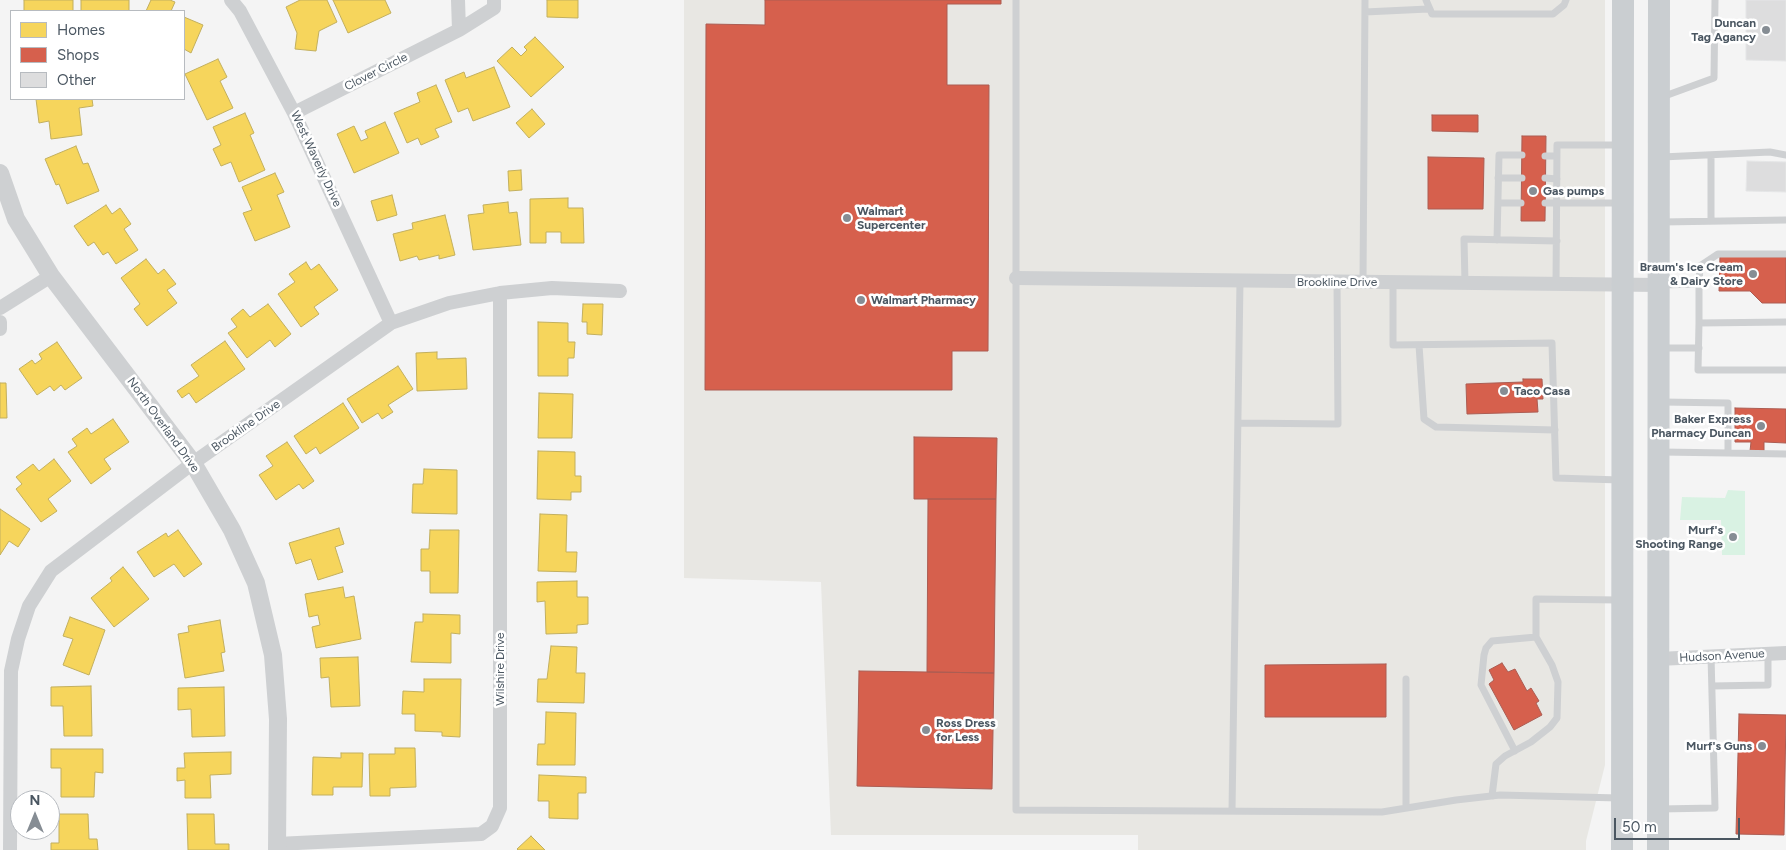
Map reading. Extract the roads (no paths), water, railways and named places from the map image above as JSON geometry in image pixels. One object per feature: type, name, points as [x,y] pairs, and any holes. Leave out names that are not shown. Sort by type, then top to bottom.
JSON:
[{"type":"main road","points":[[1622,850],[1623,0]]},
{"type":"main road","points":[[1658,850],[1659,0]]},
{"type":"street","name":"West Waverly Drive","points":[[231,0],[240,11],[294,113],[391,324]]},
{"type":"street","points":[[458,0],[459,30]]},
{"type":"street","name":"Clover Circle","points":[[294,113],[459,30],[494,8],[494,0]]},
{"type":"street","name":"North Overland Drive","points":[[0,173],[16,219],[51,276],[193,463],[232,530],[256,584],[273,654],[278,719],[277,847]]},
{"type":"street","points":[[0,308],[51,276]]},
{"type":"street","name":"Brookline Drive","points":[[1016,278],[1240,282],[1659,285]]},
{"type":"street","name":"Brookline Drive","points":[[10,850],[11,671],[18,639],[30,606],[51,571],[193,463],[391,324],[449,303],[500,293],[552,288],[620,291]]},
{"type":"street","name":"Wilshire Drive","points":[[277,847],[481,834],[492,826],[500,808],[500,293]]},
{"type":"street","points":[[0,322],[0,329]]},
{"type":"street","name":"Hudson Avenue","points":[[1658,659],[1786,652]]},
{"type":"lane","points":[[1016,0],[1016,810],[1382,812],[1492,796],[1622,798]]},
{"type":"lane","points":[[1362,282],[1365,0]]},
{"type":"lane","points":[[1426,0],[1428,9],[1432,14],[1553,14],[1564,5],[1566,0]]},
{"type":"lane","points":[[1659,98],[1714,78],[1715,0]]},
{"type":"lane","points":[[1365,12],[1428,9]]},
{"type":"lane","points":[[1556,284],[1557,145],[1623,146]]},
{"type":"lane","points":[[1659,157],[1770,152],[1786,155]]},
{"type":"lane","points":[[1497,240],[1499,155],[1522,155]]},
{"type":"lane","points":[[1711,155],[1711,221]]},
{"type":"lane","points":[[1546,156],[1557,156]]},
{"type":"lane","points":[[1498,178],[1522,178]]},
{"type":"lane","points":[[1545,178],[1557,179]]},
{"type":"lane","points":[[1498,202],[1521,202]]},
{"type":"lane","points":[[1545,202],[1623,202]]},
{"type":"lane","points":[[1659,222],[1786,220]]},
{"type":"lane","points":[[1465,283],[1464,239],[1557,241]]},
{"type":"lane","points":[[1786,254],[1718,254],[1700,266],[1698,370],[1786,370]]},
{"type":"lane","points":[[1232,811],[1240,282]]},
{"type":"lane","points":[[1238,423],[1338,424],[1337,282]]},
{"type":"lane","points":[[1393,282],[1393,345],[1552,343],[1556,478],[1623,480]]},
{"type":"lane","points":[[1659,285],[1699,284]]},
{"type":"lane","points":[[1699,323],[1786,322]]},
{"type":"lane","points":[[1419,345],[1424,420],[1436,427],[1554,430]]},
{"type":"lane","points":[[1659,348],[1699,348]]},
{"type":"lane","points":[[1659,402],[1728,403],[1728,453]]},
{"type":"lane","points":[[1658,452],[1786,454]]},
{"type":"lane","points":[[1492,796],[1496,764],[1531,742],[1550,727],[1557,718],[1558,682],[1552,665],[1536,637],[1536,599],[1623,600]]},
{"type":"lane","points":[[1515,751],[1481,685],[1484,655],[1486,648],[1492,641],[1536,637]]},
{"type":"lane","points":[[1712,686],[1768,685],[1768,653]]},
{"type":"lane","points":[[1658,810],[1715,808],[1711,656]]},
{"type":"lane","points":[[1406,679],[1406,808]]},
{"type":"place","name":"Duncan Tag Agancy","points":[[1766,30]]},
{"type":"place","name":"Gas pumps","points":[[1533,191]]},
{"type":"place","name":"Walmart Supercenter","points":[[847,218]]},
{"type":"place","name":"Braum's Ice Cream & Dairy Store","points":[[1753,274]]},
{"type":"place","name":"Walmart Pharmacy","points":[[861,300]]},
{"type":"place","name":"Taco Casa","points":[[1504,391]]},
{"type":"place","name":"Baker Express Pharmacy Duncan","points":[[1761,426]]},
{"type":"place","name":"Murf's Shooting Range","points":[[1733,537]]},
{"type":"place","name":"Ross Dress for Less","points":[[926,730]]},
{"type":"place","name":"Murf's Guns","points":[[1762,746]]}]
